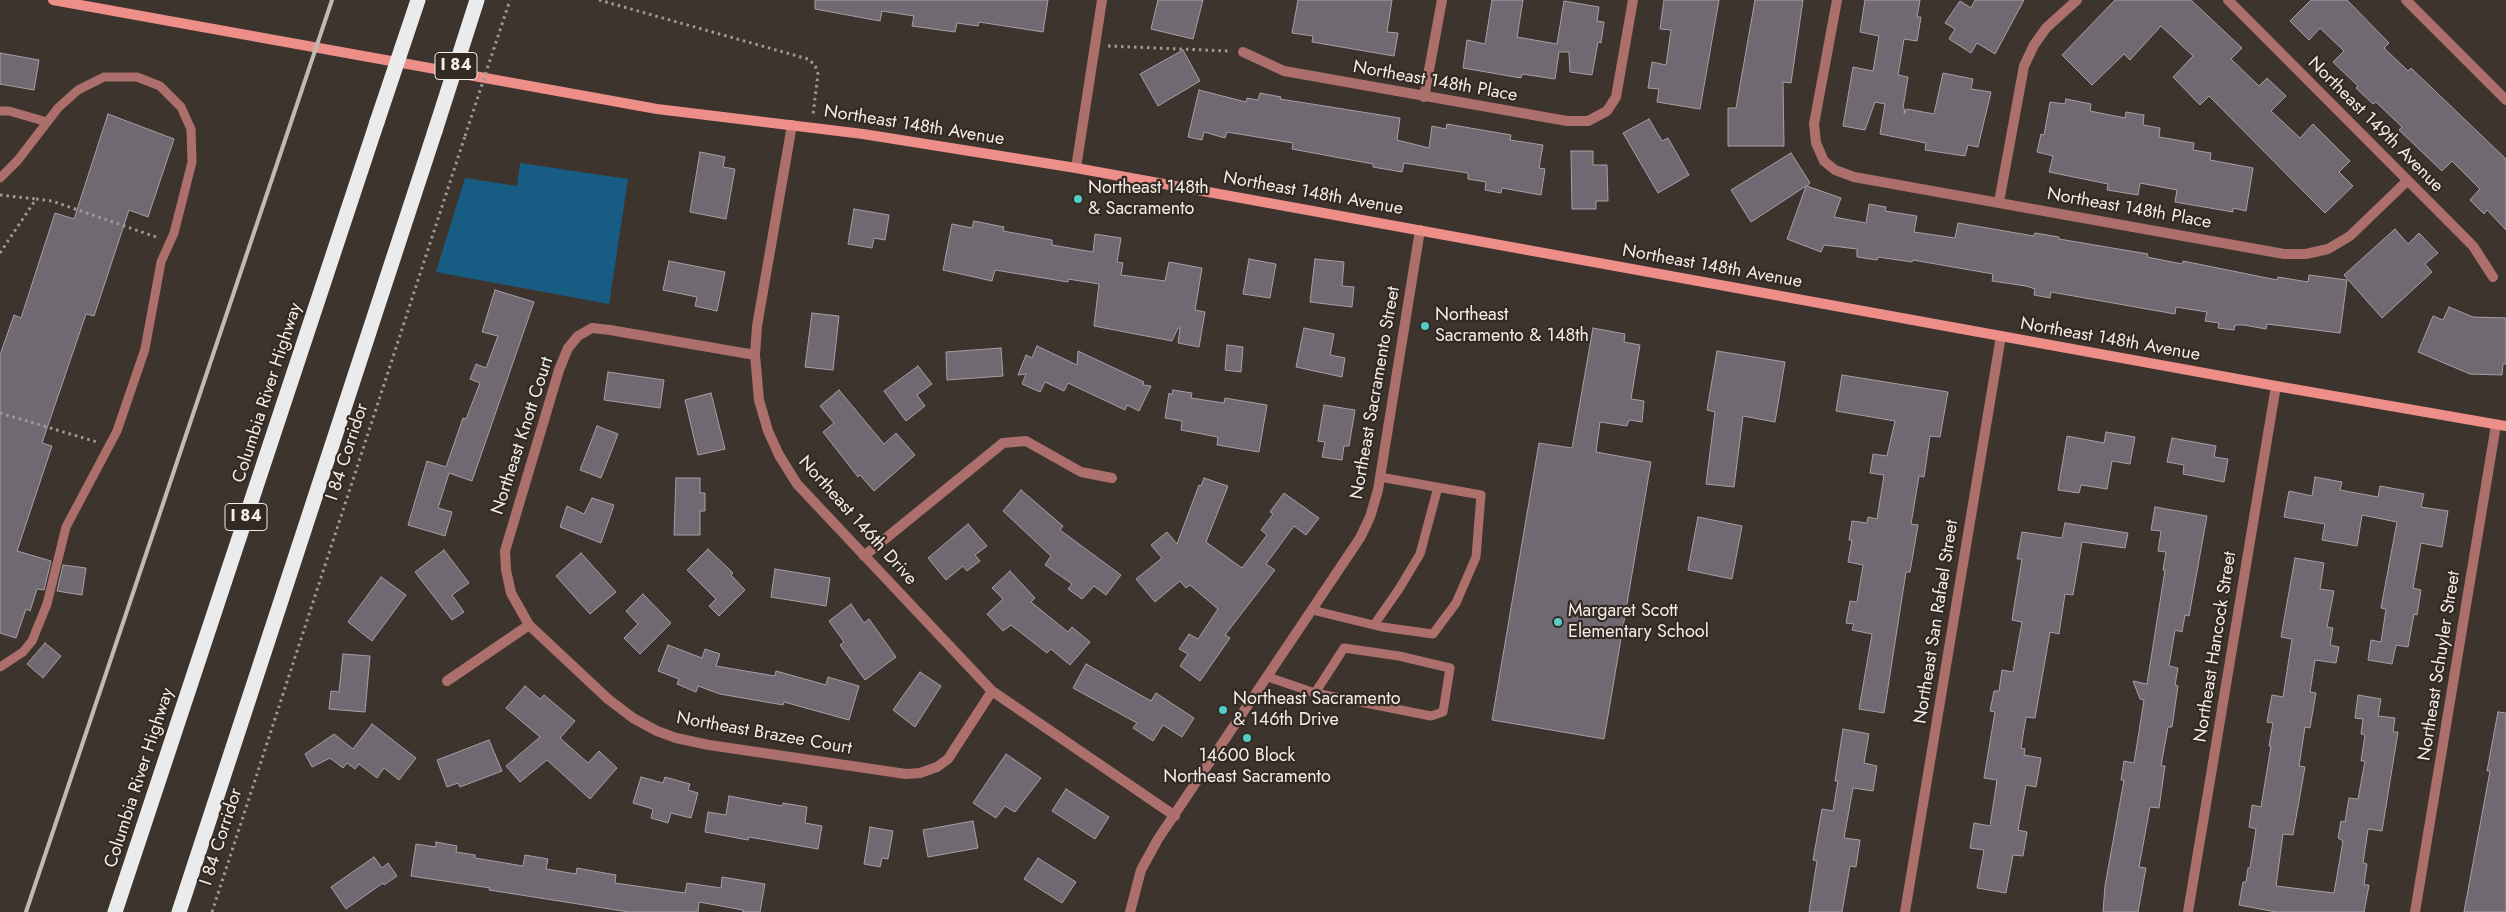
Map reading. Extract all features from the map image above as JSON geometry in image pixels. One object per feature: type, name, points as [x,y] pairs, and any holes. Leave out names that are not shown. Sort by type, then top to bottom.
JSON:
[{"type":"highway","name":"Columbia River Highway","points":[[115,912],[418,0]]},
{"type":"highway","name":"I 84","points":[[179,912],[477,0]]},
{"type":"main road","name":"Northeast 148th Avenue","points":[[53,0],[618,103],[811,127],[1076,168],[2501,426]]},
{"type":"street","points":[[1076,168],[1102,0]]},
{"type":"street","points":[[1424,97],[1442,0]]},
{"type":"street","name":"Northeast 148th Place","points":[[1243,52],[1284,71],[1567,121],[1588,121],[1607,111],[1616,96],[1633,0]]},
{"type":"street","name":"Northeast 148th Place","points":[[1837,0],[1814,124],[1816,143],[1824,161],[1835,170],[1854,177],[2284,254],[2306,254],[2328,249],[2350,236],[2407,181]]},
{"type":"street","points":[[1999,202],[2024,66],[2034,45],[2046,28],[2077,0]]},
{"type":"street","name":"Northeast 149th Avenue","points":[[2228,0],[2473,246],[2493,277]]},
{"type":"street","points":[[2406,0],[2506,100]]},
{"type":"street","name":"Northeast 146th Drive","points":[[792,125],[757,326],[755,355],[759,400],[768,431],[779,456],[797,484],[992,691],[1175,816]]},
{"type":"street","name":"Northeast Sacramento Street","points":[[1130,912],[1141,870],[1360,538],[1370,517],[1380,477],[1420,230]]},
{"type":"street","name":"Northeast Knott Court","points":[[529,625],[511,593],[506,570],[505,551],[559,370],[568,348],[578,336],[592,328],[755,355]]},
{"type":"street","name":"Northeast San Rafael Street","points":[[1905,912],[2001,336]]},
{"type":"street","name":"Northeast Hancock Street","points":[[2188,912],[2276,386]]},
{"type":"street","name":"Northeast Schuyler Street","points":[[2415,912],[2501,426]]},
{"type":"street","points":[[864,556],[1003,443],[1026,441],[1081,472],[1112,478]]},
{"type":"street","points":[[447,681],[529,625]]},
{"type":"street","name":"Northeast Brazee Court","points":[[529,625],[608,700],[633,718],[657,731],[676,738],[710,744],[896,773],[920,773],[937,767],[948,759],[992,691]]},
{"type":"lane","points":[[0,178],[18,160],[58,108],[78,90],[104,77],[136,77],[149,81],[169,93],[187,118],[193,145],[192,162],[170,242],[161,262],[145,349],[117,431],[66,527],[47,604],[32,641],[23,652],[0,667]]},
{"type":"lane","points":[[0,111],[9,110],[47,122]]},
{"type":"lane","points":[[1312,610],[1374,625],[1432,634],[1456,603],[1476,557],[1481,495],[1380,477]]},
{"type":"lane","points":[[1374,625],[1400,589],[1420,554],[1438,487]]},
{"type":"lane","points":[[1268,677],[1315,693],[1431,716],[1443,712],[1450,668],[1399,656],[1344,648],[1315,693]]},
{"type":"path","name":"I 84 Corridor","points":[[212,912],[510,0]]},
{"type":"path","points":[[599,0],[808,59],[815,65],[818,74],[811,127]]},
{"type":"path","points":[[1095,44],[1243,52]]},
{"type":"path","points":[[0,195],[52,201],[170,242]]},
{"type":"path","points":[[0,253],[36,199]]},
{"type":"path","points":[[0,412],[109,446]]},
{"type":"water","points":[[520,163],[628,179],[609,304],[436,272],[465,178],[517,186]]},
{"type":"building","points":[[815,0],[1048,0],[1043,32],[979,22],[978,26],[957,23],[955,32],[912,26],[914,16],[882,11],[880,21],[815,9]]},
{"type":"building","points":[[1158,0],[1203,0],[1193,39],[1151,29]]},
{"type":"building","points":[[1298,0],[1392,0],[1387,32],[1398,33],[1394,56],[1312,42],[1313,36],[1292,33]]},
{"type":"building","points":[[1492,0],[1523,0],[1517,37],[1557,44],[1564,1],[1599,7],[1597,21],[1604,22],[1601,43],[1598,42],[1592,75],[1570,72],[1569,52],[1559,52],[1555,79],[1522,74],[1521,78],[1463,68],[1467,40],[1485,44]]},
{"type":"building","points":[[1664,0],[1719,0],[1700,109],[1657,102],[1659,89],[1648,88],[1652,62],[1666,65],[1671,30],[1660,29]]},
{"type":"building","points":[[1755,0],[1803,0],[1791,83],[1783,82],[1784,146],[1728,146],[1728,108],[1736,108]]},
{"type":"building","points":[[1865,0],[1920,0],[1917,17],[1921,17],[1917,41],[1904,39],[1898,75],[1908,77],[1903,108],[1905,109],[1904,114],[1907,109],[1934,114],[1943,73],[1973,79],[1971,89],[1991,92],[1978,147],[1968,145],[1965,156],[1925,150],[1926,143],[1880,134],[1885,104],[1875,102],[1865,130],[1843,126],[1853,67],[1873,71],[1879,36],[1860,32]]},
{"type":"building","points":[[1975,0],[2024,0],[1995,54],[1977,43],[1971,53],[1949,39],[1955,29],[1945,23],[1960,1],[1971,8]]},
{"type":"building","points":[[2115,0],[2191,0],[2242,48],[2231,59],[2259,86],[2267,78],[2286,96],[2271,111],[2300,138],[2313,124],[2350,161],[2339,172],[2353,186],[2325,213],[2209,96],[2200,105],[2173,77],[2193,56],[2161,26],[2130,60],[2124,54],[2092,85],[2062,55]]},
{"type":"building","points":[[2311,0],[2347,0],[2389,43],[2384,48],[2408,71],[2411,68],[2506,159],[2506,230],[2487,210],[2484,214],[2470,200],[2480,189],[2452,161],[2442,171],[2399,130],[2402,127],[2376,102],[2373,104],[2356,88],[2358,86],[2333,62],[2344,51],[2320,28],[2309,40],[2290,21]]},
{"type":"building","points":[[1183,50],[1200,81],[1158,106],[1140,74]]},
{"type":"building","points":[[0,53],[39,60],[34,90],[0,84]]},
{"type":"building","points":[[1199,90],[1246,102],[1247,98],[1258,100],[1260,93],[1281,97],[1280,99],[1400,118],[1397,140],[1429,148],[1432,126],[1446,129],[1447,124],[1511,135],[1510,140],[1543,145],[1539,168],[1545,169],[1541,195],[1502,188],[1501,193],[1485,190],[1486,182],[1468,179],[1468,173],[1404,163],[1402,172],[1373,167],[1373,164],[1292,149],[1293,143],[1227,132],[1225,138],[1204,132],[1202,140],[1188,137]]},
{"type":"building","points":[[2066,99],[2091,104],[2090,111],[2125,118],[2126,112],[2144,115],[2143,125],[2160,128],[2159,137],[2194,143],[2193,150],[2211,153],[2210,160],[2253,168],[2246,211],[2233,208],[2233,212],[2175,202],[2177,190],[2140,183],[2138,195],[2107,190],[2108,184],[2049,172],[2053,156],[2037,152],[2041,134],[2044,135],[2050,102],[2065,104]]},
{"type":"building","points":[[108,114],[174,139],[148,217],[129,210],[94,316],[86,314],[42,443],[52,446],[17,551],[51,561],[44,590],[37,589],[30,611],[26,609],[16,638],[0,633],[0,355],[14,315],[21,318],[55,213],[74,219]]},
{"type":"building","points":[[1649,119],[1662,141],[1668,138],[1689,175],[1658,193],[1623,133]]},
{"type":"building","points":[[1571,151],[1593,151],[1593,165],[1607,165],[1608,201],[1596,201],[1596,209],[1572,209]]},
{"type":"building","points":[[700,152],[725,157],[723,167],[735,169],[726,219],[690,212]]},
{"type":"building","points":[[1791,153],[1810,183],[1807,186],[1841,198],[1834,217],[1866,223],[1869,204],[1886,207],[1885,211],[1917,216],[1914,232],[1955,238],[1958,223],[2034,236],[2035,233],[2059,237],[2059,239],[2148,254],[2147,257],[2182,264],[2183,261],[2277,280],[2278,277],[2308,282],[2309,275],[2347,280],[2340,333],[2267,324],[2266,329],[2244,325],[2235,325],[2234,330],[2218,328],[2219,323],[2205,321],[2207,312],[2176,307],[2175,314],[2051,292],[2050,298],[2034,295],[2035,289],[2026,286],[1992,281],[1993,274],[1913,260],[1912,262],[1878,257],[1877,260],[1857,257],[1857,249],[1824,245],[1821,252],[1787,239],[1806,186],[1751,222],[1731,190]]},
{"type":"building","points":[[854,209],[889,215],[885,240],[874,238],[872,248],[848,244]]},
{"type":"building","points":[[974,221],[1004,227],[1003,231],[1052,240],[1052,245],[1093,252],[1095,234],[1121,238],[1117,262],[1123,263],[1121,275],[1165,281],[1169,262],[1202,268],[1195,310],[1205,312],[1199,347],[1178,343],[1180,328],[1178,328],[1172,341],[1094,326],[1099,284],[1068,279],[1068,282],[995,270],[992,281],[943,270],[952,224],[972,228]]},
{"type":"building","points":[[2395,229],[2408,244],[2419,233],[2438,253],[2425,264],[2432,272],[2382,318],[2344,275]]},
{"type":"building","points":[[1249,259],[1276,264],[1270,298],[1243,294]]},
{"type":"building","points":[[1315,259],[1344,262],[1342,286],[1354,287],[1352,307],[1310,302]]},
{"type":"building","points":[[669,261],[725,272],[717,311],[695,306],[697,297],[663,290]]},
{"type":"building","points":[[495,290],[534,302],[472,481],[449,473],[438,508],[452,512],[445,536],[408,525],[427,461],[446,467],[463,418],[466,419],[480,383],[470,379],[476,364],[486,368],[498,336],[482,332]]},
{"type":"building","points":[[2449,307],[2473,317],[2506,318],[2506,364],[2503,364],[2502,375],[2470,374],[2418,352],[2433,316],[2443,320]]},
{"type":"building","points":[[812,313],[839,316],[833,370],[805,367]]},
{"type":"building","points":[[1304,328],[1334,334],[1330,355],[1345,358],[1342,377],[1296,367]]},
{"type":"building","points":[[1593,328],[1625,334],[1624,342],[1640,345],[1631,399],[1644,401],[1642,422],[1629,420],[1627,426],[1600,422],[1596,452],[1651,462],[1604,739],[1492,720],[1539,443],[1572,448]]},
{"type":"building","points":[[1227,345],[1243,347],[1241,372],[1225,370]]},
{"type":"building","points":[[1037,346],[1077,365],[1078,351],[1144,382],[1143,385],[1151,386],[1139,411],[1127,405],[1125,410],[1068,383],[1064,391],[1045,382],[1040,392],[1022,384],[1026,374],[1018,375],[1026,355],[1032,358]]},
{"type":"building","points":[[1001,348],[1003,376],[947,380],[946,352]]},
{"type":"building","points":[[1717,351],[1785,362],[1775,422],[1743,416],[1734,487],[1706,484],[1715,412],[1707,410]]},
{"type":"building","points":[[918,366],[932,384],[917,395],[925,406],[906,421],[884,391]]},
{"type":"building","points":[[608,372],[664,380],[660,408],[604,400]]},
{"type":"building","points":[[1842,375],[1948,392],[1940,437],[1930,436],[1924,477],[1919,476],[1911,524],[1918,525],[1910,572],[1906,572],[1884,713],[1859,709],[1872,634],[1852,630],[1854,624],[1846,623],[1850,601],[1857,602],[1863,565],[1848,562],[1852,540],[1849,540],[1852,521],[1867,523],[1868,517],[1877,519],[1884,475],[1870,473],[1873,454],[1887,456],[1895,421],[1836,411]]},
{"type":"building","points":[[839,390],[884,444],[896,433],[915,455],[874,491],[860,475],[858,477],[823,432],[834,423],[820,406]]},
{"type":"building","points":[[1173,390],[1192,393],[1191,398],[1224,403],[1225,398],[1267,405],[1259,452],[1217,445],[1218,437],[1181,430],[1182,421],[1165,418],[1169,393],[1172,395]]},
{"type":"building","points":[[711,393],[725,449],[698,455],[685,400]]},
{"type":"building","points":[[1324,405],[1355,410],[1349,446],[1344,446],[1342,460],[1322,457],[1325,442],[1318,441]]},
{"type":"building","points":[[597,426],[618,434],[601,478],[580,470]]},
{"type":"building","points":[[2106,432],[2135,437],[2130,464],[2112,461],[2107,489],[2081,485],[2079,493],[2058,490],[2067,436],[2104,443]]},
{"type":"building","points":[[2172,438],[2216,446],[2214,457],[2228,459],[2224,482],[2183,474],[2184,465],[2167,462]]},
{"type":"building","points":[[2315,477],[2342,482],[2340,490],[2378,497],[2380,486],[2424,494],[2421,507],[2448,511],[2442,547],[2421,543],[2413,588],[2421,590],[2417,615],[2414,614],[2408,647],[2396,645],[2392,664],[2368,660],[2371,640],[2381,642],[2386,609],[2381,608],[2397,522],[2362,515],[2357,546],[2322,540],[2325,524],[2284,517],[2289,491],[2312,496]]},
{"type":"building","points":[[676,478],[700,478],[700,493],[705,493],[705,511],[700,511],[700,535],[674,535]]},
{"type":"building","points":[[1204,478],[1228,486],[1206,542],[1242,568],[1267,535],[1261,530],[1273,514],[1270,512],[1284,493],[1319,518],[1306,535],[1294,526],[1266,564],[1275,570],[1225,635],[1230,638],[1200,681],[1180,666],[1188,654],[1179,649],[1189,634],[1198,639],[1218,609],[1190,585],[1186,588],[1180,581],[1155,602],[1136,579],[1162,558],[1151,545],[1167,532],[1177,544],[1199,485],[1201,486]]},
{"type":"building","points":[[1021,490],[1063,526],[1060,530],[1121,575],[1106,595],[1094,586],[1082,599],[1068,589],[1072,584],[1045,565],[1051,556],[1003,511]]},
{"type":"building","points":[[592,498],[614,505],[601,543],[560,527],[567,506],[584,514]]},
{"type":"building","points":[[2155,507],[2207,516],[2189,616],[2185,615],[2182,632],[2175,630],[2169,666],[2178,668],[2175,685],[2178,686],[2172,727],[2168,727],[2161,766],[2165,766],[2159,808],[2150,807],[2139,867],[2146,868],[2138,912],[2103,912],[2105,886],[2124,780],[2121,780],[2124,761],[2134,763],[2144,700],[2140,699],[2133,681],[2147,684],[2165,570],[2163,570],[2166,552],[2158,551],[2161,531],[2151,530]]},
{"type":"building","points":[[1698,517],[1742,526],[1732,579],[1688,570]]},
{"type":"building","points":[[2065,523],[2128,533],[2125,548],[2082,542],[2073,595],[2065,594],[2059,634],[2050,632],[2035,718],[2026,717],[2021,748],[2025,749],[2024,755],[2041,758],[2036,787],[2026,785],[2018,830],[2027,832],[2023,856],[2013,855],[2006,893],[1977,888],[1984,850],[1970,848],[1974,823],[1990,826],[1997,780],[1984,778],[1995,712],[1990,711],[1994,691],[1999,691],[2002,670],[2013,672],[2022,622],[2012,620],[2022,559],[2017,559],[2022,532],[2062,538]]},
{"type":"building","points":[[968,524],[987,546],[975,555],[980,561],[967,571],[963,566],[946,580],[928,558]]},
{"type":"building","points":[[708,549],[733,573],[731,575],[745,590],[719,616],[709,606],[716,599],[687,570]]},
{"type":"building","points":[[444,550],[469,583],[452,595],[464,612],[452,620],[415,572]]},
{"type":"building","points":[[581,553],[616,592],[590,614],[556,576]]},
{"type":"building","points":[[2295,558],[2324,563],[2320,589],[2334,591],[2327,627],[2333,628],[2330,645],[2339,647],[2336,663],[2315,660],[2310,692],[2316,693],[2310,728],[2305,727],[2299,766],[2305,767],[2293,835],[2283,834],[2276,886],[2334,893],[2343,841],[2338,838],[2341,821],[2345,822],[2349,798],[2358,799],[2365,761],[2361,761],[2365,735],[2361,734],[2363,719],[2355,718],[2358,695],[2381,699],[2378,716],[2395,718],[2393,732],[2398,732],[2382,831],[2368,829],[2363,863],[2367,864],[2364,885],[2369,885],[2364,912],[2276,912],[2239,905],[2243,882],[2246,882],[2248,868],[2250,868],[2256,829],[2249,827],[2252,805],[2261,807],[2271,746],[2269,746],[2273,723],[2267,722],[2272,695],[2283,697],[2292,639],[2281,637]]},
{"type":"building","points":[[63,565],[86,568],[82,595],[57,591]]},
{"type":"building","points":[[775,569],[830,578],[826,606],[771,597]]},
{"type":"building","points":[[1010,571],[1035,598],[1031,602],[1068,632],[1072,627],[1090,642],[1070,665],[1051,649],[1047,653],[1011,625],[1003,631],[987,614],[1003,599],[992,588]]},
{"type":"building","points":[[381,577],[406,595],[372,641],[348,622]]},
{"type":"building","points":[[643,594],[671,623],[640,654],[624,638],[638,624],[626,611]]},
{"type":"building","points":[[851,604],[864,623],[869,619],[896,657],[865,680],[840,645],[844,642],[829,621]]},
{"type":"building","points":[[45,643],[61,656],[43,678],[27,664]]},
{"type":"building","points":[[668,645],[702,658],[705,649],[720,654],[716,666],[775,676],[776,671],[826,685],[828,677],[859,686],[849,720],[784,702],[783,705],[720,694],[698,686],[696,692],[677,684],[679,679],[658,671]]},
{"type":"building","points":[[343,654],[370,656],[365,712],[329,709],[331,691],[339,692]]},
{"type":"building","points":[[1086,664],[1151,701],[1156,693],[1194,718],[1182,737],[1163,725],[1153,741],[1133,728],[1137,723],[1073,688]]},
{"type":"building","points":[[920,672],[941,686],[915,727],[893,710]]},
{"type":"building","points":[[525,686],[540,699],[544,695],[575,721],[560,738],[588,763],[599,751],[617,768],[590,799],[547,760],[520,782],[506,766],[540,737],[506,708]]},
{"type":"building","points":[[2498,712],[2506,713],[2506,912],[2464,912],[2490,771],[2487,771]]},
{"type":"building","points":[[372,724],[416,758],[399,780],[384,768],[377,778],[359,764],[355,769],[347,763],[343,768],[330,758],[312,767],[305,754],[334,734],[353,749]]},
{"type":"building","points":[[1843,729],[1869,734],[1864,763],[1877,766],[1873,791],[1853,788],[1844,838],[1860,840],[1856,867],[1850,866],[1842,912],[1809,912],[1817,861],[1813,860],[1822,809],[1833,811],[1838,781],[1835,781]]},
{"type":"building","points":[[489,740],[502,771],[460,787],[458,783],[447,787],[437,760]]},
{"type":"building","points":[[1006,754],[1041,778],[1015,812],[1005,806],[996,818],[973,803]]},
{"type":"building","points":[[641,777],[663,783],[665,777],[690,784],[688,790],[698,793],[691,818],[671,813],[668,823],[651,818],[653,809],[633,803]]},
{"type":"building","points":[[1066,789],[1109,817],[1095,839],[1052,811]]},
{"type":"building","points":[[729,796],[782,806],[783,803],[807,807],[805,823],[822,826],[818,849],[749,837],[748,840],[705,832],[708,812],[726,815]]},
{"type":"building","points":[[973,821],[978,848],[928,857],[923,830]]},
{"type":"building","points":[[870,827],[893,831],[888,859],[882,858],[880,867],[864,864]]},
{"type":"building","points":[[436,842],[457,846],[456,852],[475,855],[475,858],[523,866],[525,855],[548,859],[546,869],[576,874],[577,868],[616,875],[615,883],[685,893],[687,883],[721,888],[722,877],[765,884],[760,912],[743,912],[743,910],[699,902],[698,912],[629,912],[411,876],[416,844],[436,847]]},
{"type":"building","points":[[374,857],[382,868],[388,863],[397,876],[384,885],[383,883],[346,909],[331,887]]},
{"type":"building","points":[[1038,858],[1076,882],[1062,903],[1024,879]]},
{"type":"railway","points":[[26,912],[332,0]]},
{"type":"place","name":"Northeast 148th & Sacramento","points":[[1078,199]]},
{"type":"place","name":"Northeast Sacramento & 148th","points":[[1425,326]]},
{"type":"place","name":"Margaret Scott Elementary School","points":[[1558,622]]},
{"type":"place","name":"Northeast Sacramento & 146th Drive","points":[[1223,710]]},
{"type":"place","name":"14600 Block Northeast Sacramento","points":[[1247,738]]}]
